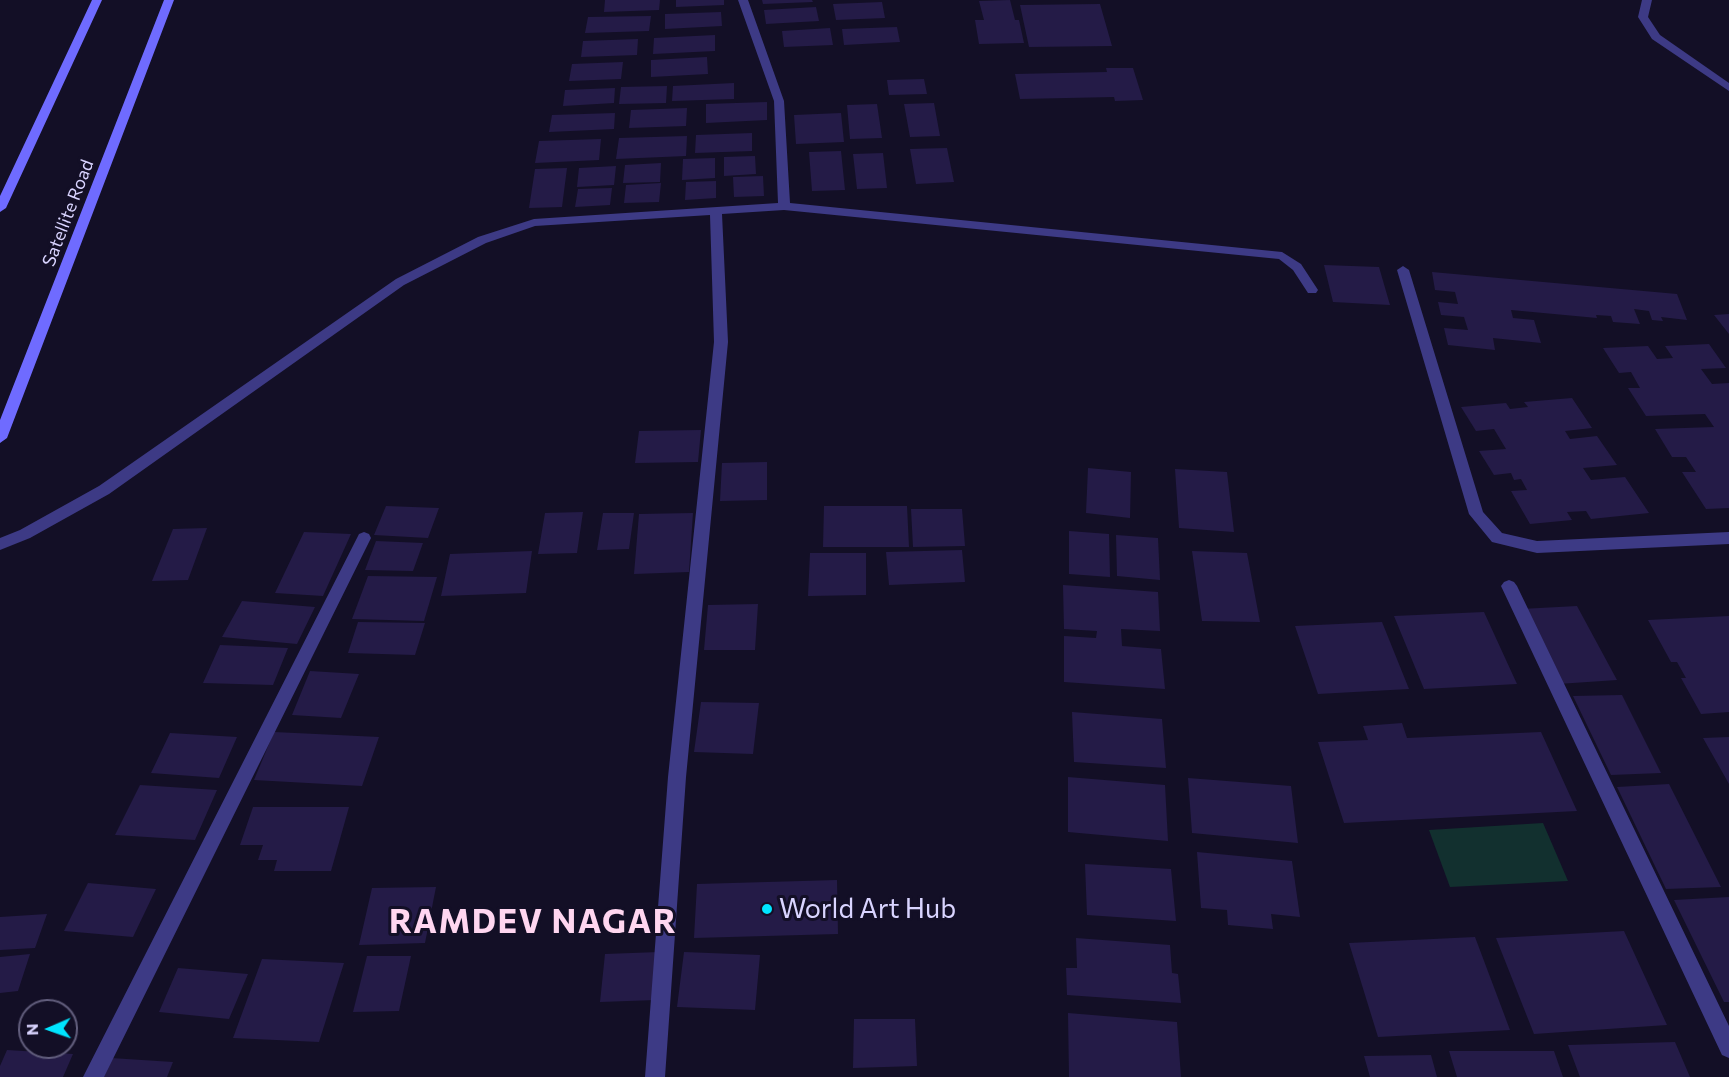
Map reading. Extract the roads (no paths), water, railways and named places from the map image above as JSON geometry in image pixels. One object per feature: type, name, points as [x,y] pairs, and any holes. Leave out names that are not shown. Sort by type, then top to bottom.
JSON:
[{"type":"main road","points":[[0,208],[97,0]]},
{"type":"main road","name":"Satellite Road","points":[[0,438],[169,0]]},
{"type":"street","points":[[742,0],[779,101],[784,206]]},
{"type":"street","points":[[1647,0],[1643,17],[1656,37],[1729,88]]},
{"type":"street","points":[[0,544],[25,534],[104,490],[400,282],[482,240],[534,223],[784,206],[1282,256],[1297,267],[1312,290]]},
{"type":"street","points":[[655,1077],[677,777],[721,342],[716,210]]},
{"type":"street","points":[[1403,270],[1476,514],[1497,538],[1537,547],[1729,538]]},
{"type":"street","points":[[93,1077],[364,538]]},
{"type":"street","points":[[1509,586],[1729,1048]]},
{"type":"place","name":"World Art Hub","points":[[767,909]]},
{"type":"district","name":"RAMDEV NAGAR","points":[[533,922]]}]
